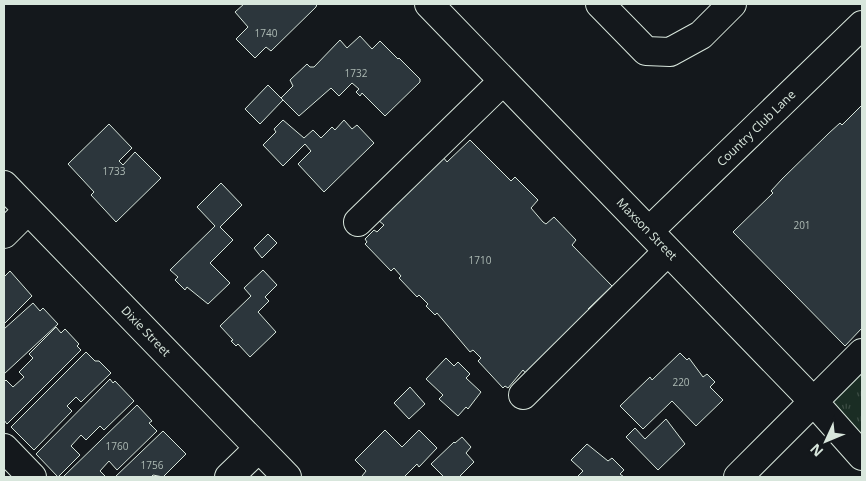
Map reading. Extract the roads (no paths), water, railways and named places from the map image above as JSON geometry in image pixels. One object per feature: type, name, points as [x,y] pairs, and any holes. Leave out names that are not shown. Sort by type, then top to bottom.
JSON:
[{"type":"street","name":"Maxson Street","points":[[429,4],[814,402],[862,456]]},
{"type":"street","points":[[600,4],[646,51],[670,52],[700,35],[732,4]]},
{"type":"street","name":"Country Club Lane","points":[[649,231],[862,25]]},
{"type":"street","points":[[358,222],[504,81]]},
{"type":"street","name":"Dixie Street","points":[[4,185],[287,477]]},
{"type":"street","points":[[4,234],[28,210]]},
{"type":"street","points":[[523,395],[668,251]]},
{"type":"street","points":[[738,477],[862,353]]},
{"type":"street","points":[[228,477],[259,448]]},
{"type":"street","points":[[6,456],[32,477]]}]
